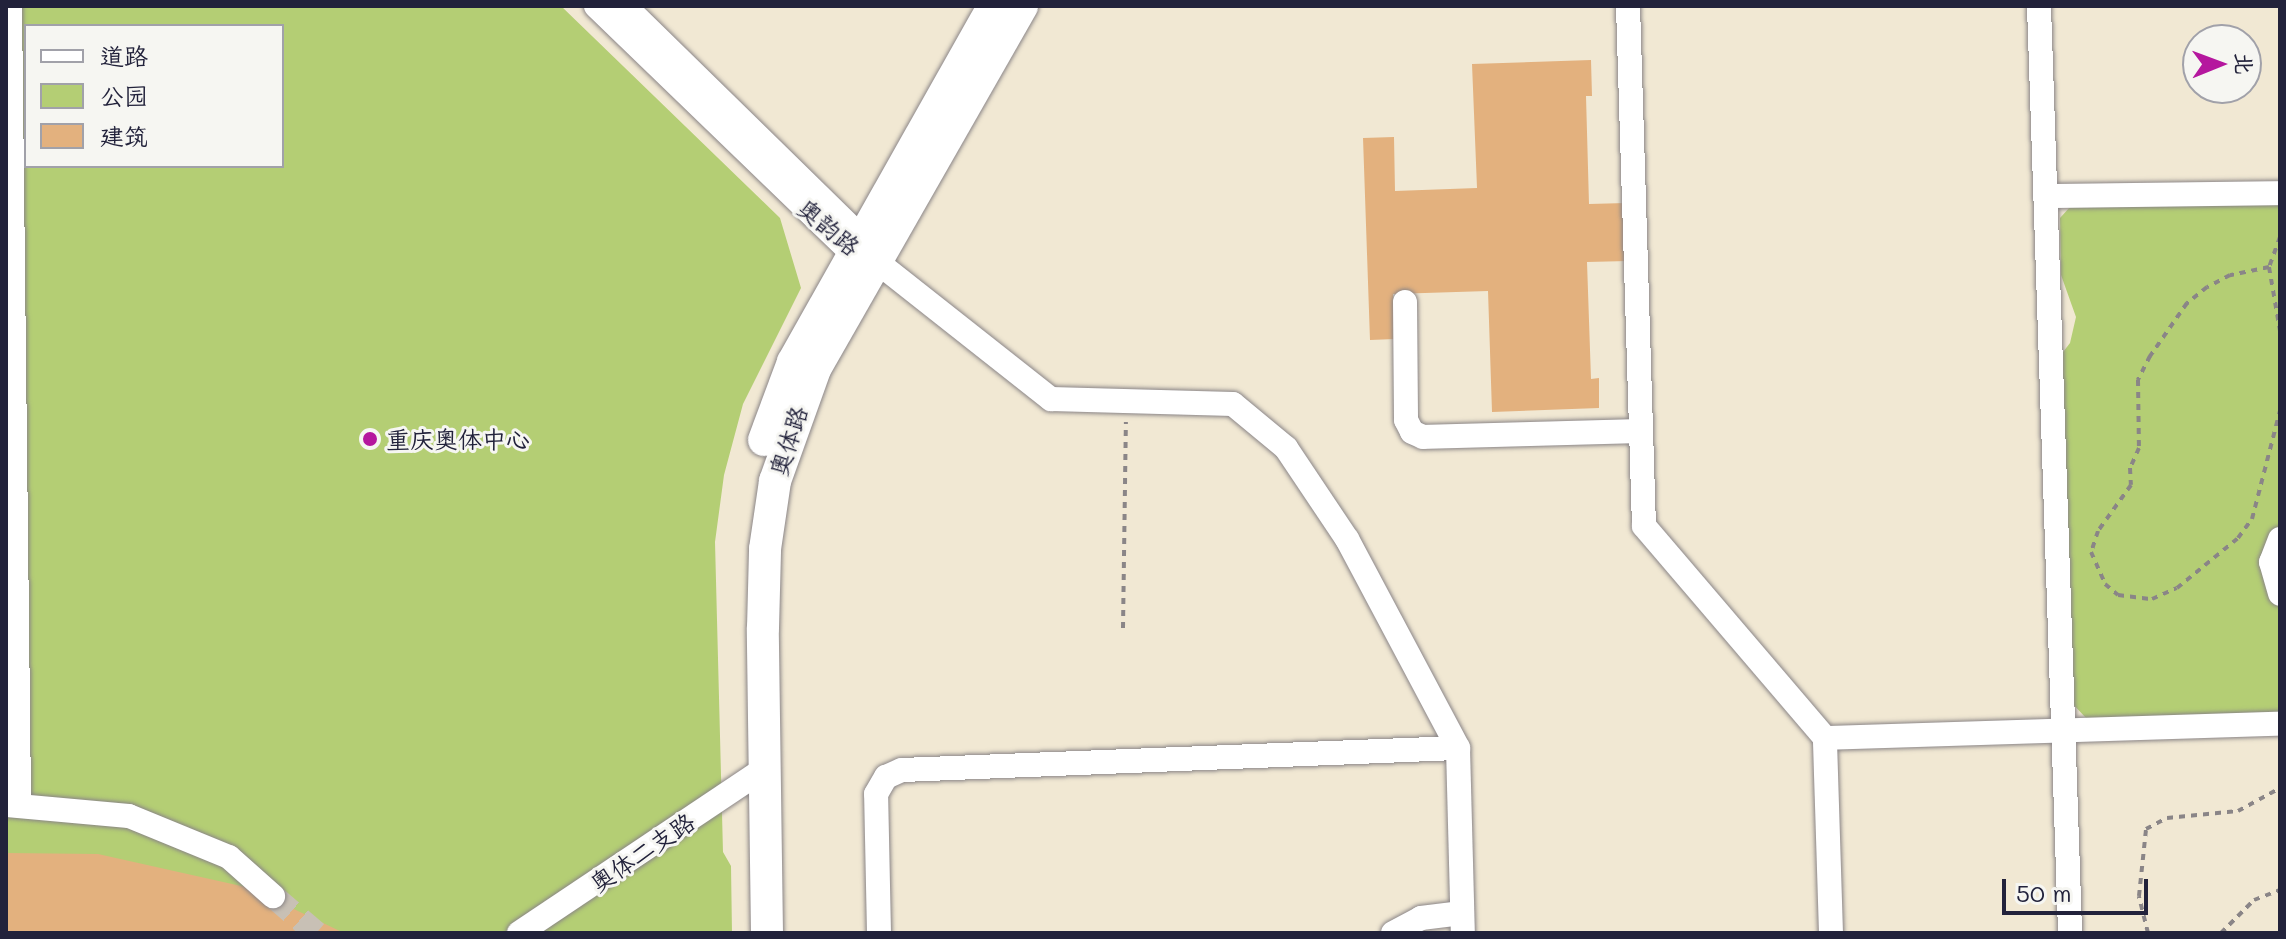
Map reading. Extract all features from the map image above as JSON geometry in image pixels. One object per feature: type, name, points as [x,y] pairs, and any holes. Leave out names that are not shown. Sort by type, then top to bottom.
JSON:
[{"type":"main road","name":"奥体路","points":[[863,250],[994,6]]},
{"type":"main road","name":"奥体路","points":[[767,933],[742,621],[754,479],[772,412],[793,362],[1022,6]]},
{"type":"main road","name":"奥体路","points":[[747,933],[754,777]]},
{"type":"street","points":[[10,6],[13,804],[129,816],[229,857],[273,896]]},
{"type":"street","name":"奥韵路","points":[[596,6],[863,250]]},
{"type":"street","name":"奥韵路","points":[[625,6],[863,250]]},
{"type":"street","points":[[1628,6],[1638,431],[1644,526],[1825,738],[1831,933]]},
{"type":"street","points":[[2039,6],[2070,933]]},
{"type":"street","points":[[2046,196],[2280,193]]},
{"type":"street","points":[[863,250],[1051,399],[1233,404],[1286,448],[1347,539],[1458,748],[1463,923],[1421,918],[1393,933]]},
{"type":"street","points":[[1405,302],[1406,420],[1412,432],[1423,437],[1638,431]]},
{"type":"street","points":[[2280,539],[2271,562],[2280,594]]},
{"type":"street","points":[[1825,738],[2280,724]]},
{"type":"street","points":[[879,933],[876,794],[886,777],[902,770],[1458,748]]},
{"type":"street","name":"奥体二支路","points":[[519,933],[754,777]]},
{"type":"path","points":[[2280,237],[2269,267],[2280,331]]},
{"type":"path","points":[[2269,267],[2230,275],[2207,287],[2187,303],[2150,356],[2138,380],[2139,448],[2130,468],[2131,485],[2109,512],[2091,552],[2105,584],[2118,595],[2152,599],[2177,588],[2238,538],[2252,519],[2280,411]]},
{"type":"path","points":[[1123,628],[1127,399]]},
{"type":"path","points":[[2148,933],[2139,896],[2146,829],[2167,818],[2238,811],[2280,788]]},
{"type":"path","points":[[2221,933],[2254,900],[2280,890]]},
{"type":"green space","name":"重庆奥体中心","points":[[6,6],[561,6],[780,218],[801,288],[743,404],[724,475],[715,542],[723,852],[731,866],[732,933],[6,933]]},
{"type":"green space","points":[[2280,202],[2280,525],[2270,538],[2269,593],[2280,607],[2280,716],[2087,719],[2070,701],[2060,356],[2070,343],[2076,317],[2061,275],[2060,218],[2070,207]]},
{"type":"building","points":[[1591,60],[1592,96],[1586,96],[1589,204],[1626,203],[1628,261],[1587,262],[1591,379],[1599,378],[1599,408],[1492,412],[1488,291],[1393,294],[1395,339],[1370,340],[1363,138],[1394,137],[1395,191],[1477,188],[1472,64]]},
{"type":"building","points":[[6,853],[98,854],[250,888],[344,933],[6,933]]},
{"type":"tunnel","points":[[273,896],[316,933]]},
{"type":"place","name":"重庆奥体中心","points":[[370,439]]}]
